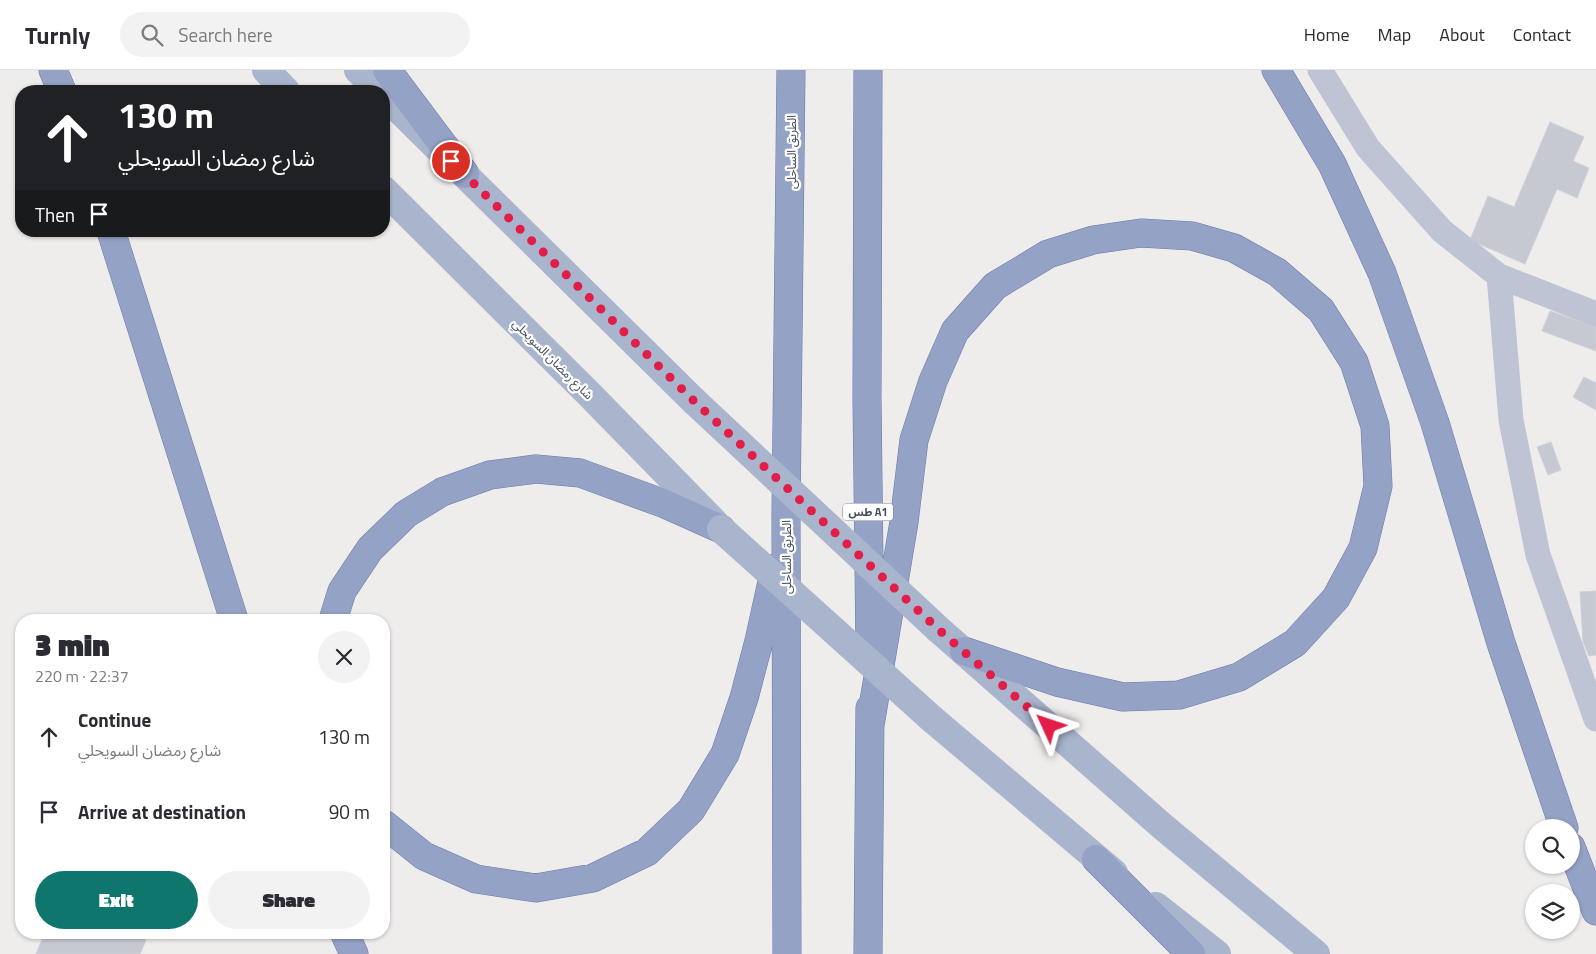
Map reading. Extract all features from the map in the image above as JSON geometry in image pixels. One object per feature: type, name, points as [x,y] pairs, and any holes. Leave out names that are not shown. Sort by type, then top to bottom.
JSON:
[{"type":"highway","points":[[53,70],[59,85]]},
{"type":"highway","points":[[387,70],[465,174]]},
{"type":"highway","points":[[777,70],[791,170]]},
{"type":"highway","name":"الطريق الساحلى","points":[[787,954],[786,516],[791,70]]},
{"type":"highway","name":"طس A1","points":[[868,70],[867,399],[870,725],[868,954]]},
{"type":"highway","points":[[1276,70],[1332,164],[1382,272],[1434,423],[1501,643],[1561,819]]},
{"type":"highway","points":[[870,725],[904,522],[914,440],[933,381],[955,331],[995,286],[1048,254],[1093,240],[1141,233],[1192,236],[1234,248],[1277,272],[1321,310],[1354,362],[1375,426],[1378,486],[1363,548],[1336,598],[1295,643],[1239,677],[1179,695],[1123,697],[1057,682],[964,651]]},
{"type":"highway","points":[[113,237],[232,614]]},
{"type":"highway","points":[[335,614],[342,591],[370,549],[406,514],[442,492],[490,475],[536,469],[580,473],[665,504],[721,528]]},
{"type":"highway","points":[[390,829],[424,856],[476,879],[536,888],[593,878],[647,852],[691,810],[725,754],[744,698],[759,641],[786,516]]},
{"type":"highway","points":[[1096,859],[1191,954]]},
{"type":"highway","points":[[1580,870],[1596,911]]},
{"type":"highway","points":[[868,917],[873,954]]},
{"type":"highway","points":[[347,939],[354,954]]},
{"type":"main road","points":[[266,70],[280,85]]},
{"type":"main road","points":[[358,70],[374,85]]},
{"type":"main road","points":[[390,101],[695,402],[938,629],[1162,826],[1316,954]]},
{"type":"main road","name":"شارع رمضان السويحلي","points":[[390,196],[721,528],[932,719],[1096,859],[1217,954]]},
{"type":"street","points":[[1320,70],[1368,148],[1442,231],[1499,276],[1596,314]]},
{"type":"street","points":[[1499,276],[1511,420],[1538,555],[1596,719]]},
{"type":"building","points":[[1550,122],[1584,137],[1573,161],[1589,168],[1577,198],[1557,189],[1525,264],[1470,240],[1488,196],[1514,207]]},
{"type":"building","points":[[1550,311],[1596,327],[1596,351],[1542,331]]},
{"type":"building","points":[[1584,377],[1596,383],[1596,410],[1573,397]]},
{"type":"building","points":[[1551,442],[1561,470],[1548,475],[1537,447]]},
{"type":"building","points":[[1596,591],[1596,655],[1589,656],[1583,642],[1580,592]]},
{"type":"building","points":[[42,939],[146,940],[140,954],[36,954]]},
{"type":"route","points":[[451,161],[695,402],[938,629],[1049,726]]}]
